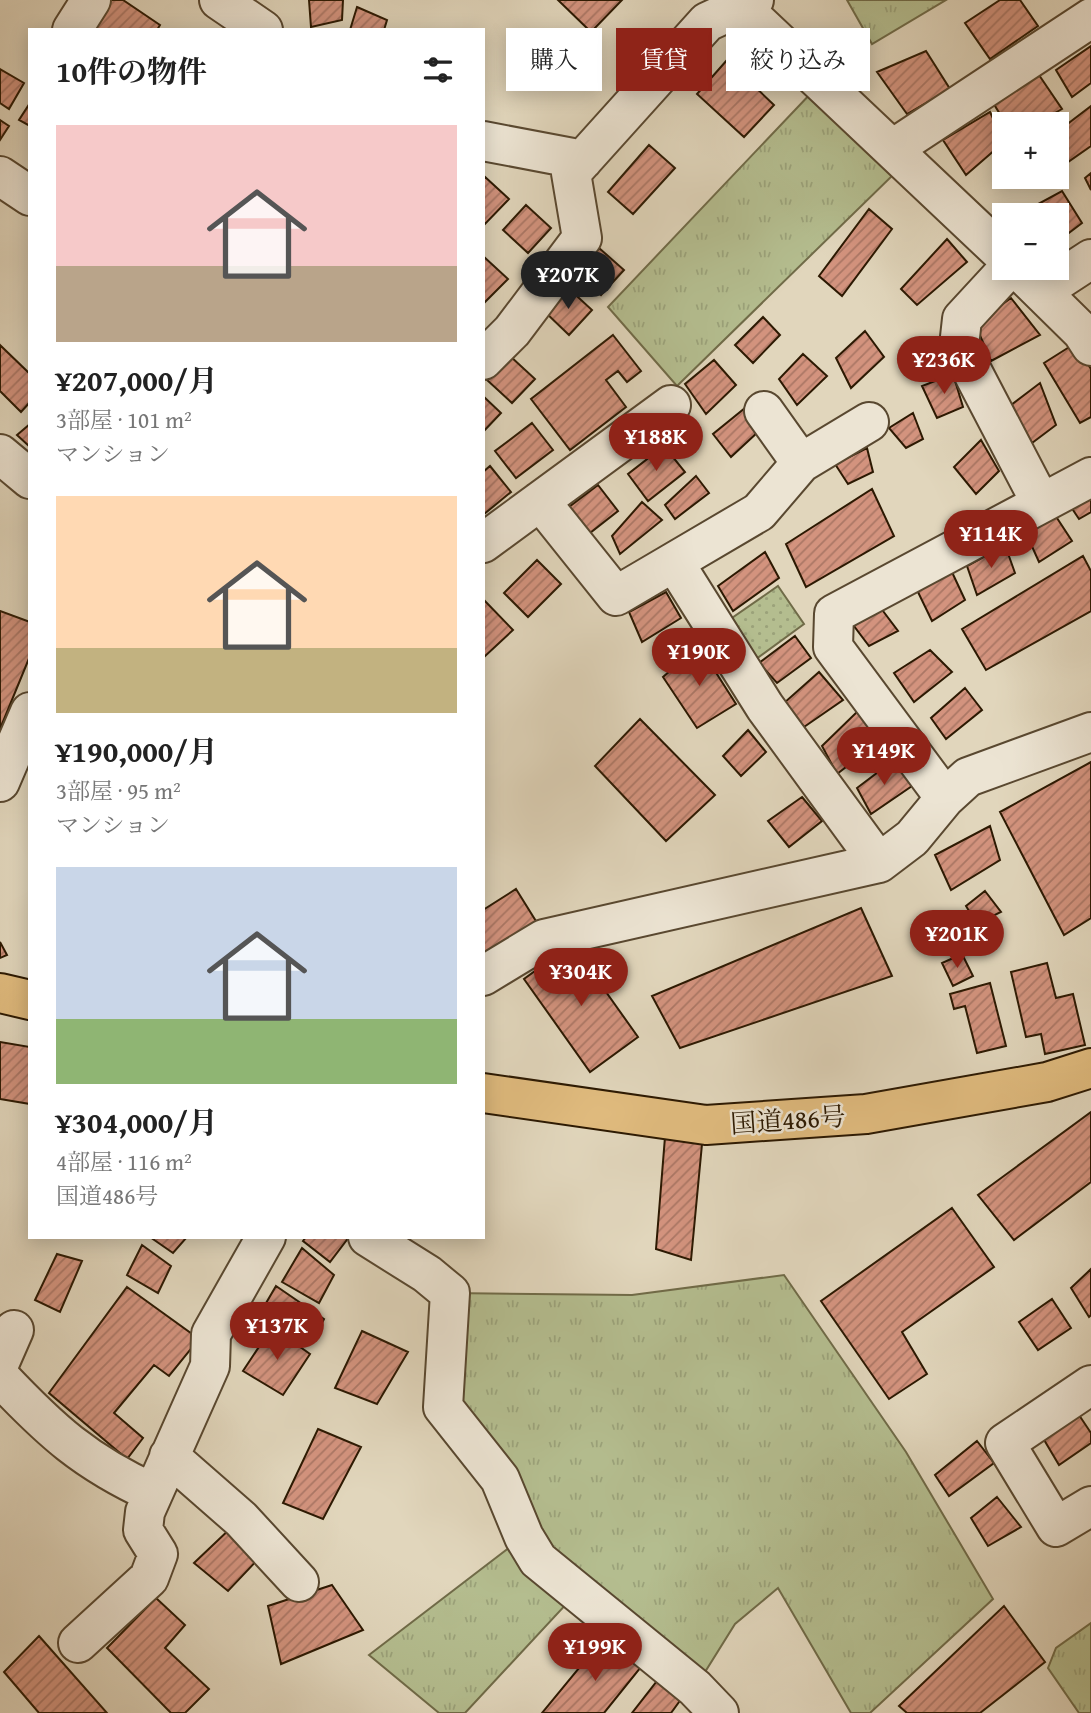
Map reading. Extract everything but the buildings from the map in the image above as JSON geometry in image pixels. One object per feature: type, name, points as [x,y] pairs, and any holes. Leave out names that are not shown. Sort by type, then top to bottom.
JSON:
[{"type":"highway","points":[[0,993],[28,1000]]},
{"type":"highway","name":"国道486号","points":[[485,1093],[706,1125],[866,1114],[1047,1082],[1091,1068]]},
{"type":"street","points":[[73,28],[91,0]]},
{"type":"street","points":[[219,0],[260,28]]},
{"type":"street","points":[[485,358],[512,331],[582,238],[571,173],[708,22],[743,2],[992,244]]},
{"type":"street","points":[[894,148],[1091,18]]},
{"type":"street","points":[[485,141],[583,160]]},
{"type":"street","points":[[0,176],[28,195]]},
{"type":"street","points":[[1069,267],[1091,259]]},
{"type":"street","points":[[998,280],[961,319],[959,346],[1041,503]]},
{"type":"street","points":[[1030,280],[1082,332],[1091,346]]},
{"type":"street","points":[[485,542],[671,405]]},
{"type":"street","points":[[764,411],[801,463]]},
{"type":"street","points":[[540,501],[617,596],[759,512],[801,463],[869,422]]},
{"type":"street","points":[[0,454],[28,477]]},
{"type":"street","points":[[945,798],[833,647],[834,614],[1091,477]]},
{"type":"street","points":[[674,562],[765,707],[879,863]]},
{"type":"street","points":[[0,782],[28,717]]},
{"type":"street","points":[[485,975],[544,939],[879,863],[912,838],[945,798],[968,777],[1091,732]]},
{"type":"street","points":[[78,1643],[149,1578],[158,1554],[143,1530],[145,1512],[210,1366],[211,1334],[265,1239]]},
{"type":"street","points":[[371,1239],[427,1274],[450,1293],[443,1407],[500,1479],[524,1537],[538,1560],[713,1710]]},
{"type":"street","points":[[0,1377],[46,1426],[106,1472],[153,1493]]},
{"type":"street","points":[[1091,1385],[1005,1443],[1056,1527],[1091,1506]]},
{"type":"street","points":[[169,1456],[241,1519],[299,1583]]},
{"type":"green space","points":[[847,0],[946,0],[872,44],[870,28],[863,28]]},
{"type":"green space","points":[[813,91],[896,172],[677,386],[608,307]]},
{"type":"green space","points":[[778,586],[804,624],[741,670],[716,629]]},
{"type":"green space","points":[[784,1275],[906,1452],[993,1599],[870,1713],[851,1713],[778,1588],[735,1624],[695,1688],[569,1601],[465,1713],[439,1713],[369,1655],[523,1537],[443,1407],[450,1293],[632,1295]]},
{"type":"green space","points":[[1091,1623],[1091,1713],[1079,1713],[1048,1668],[1056,1648]]}]
